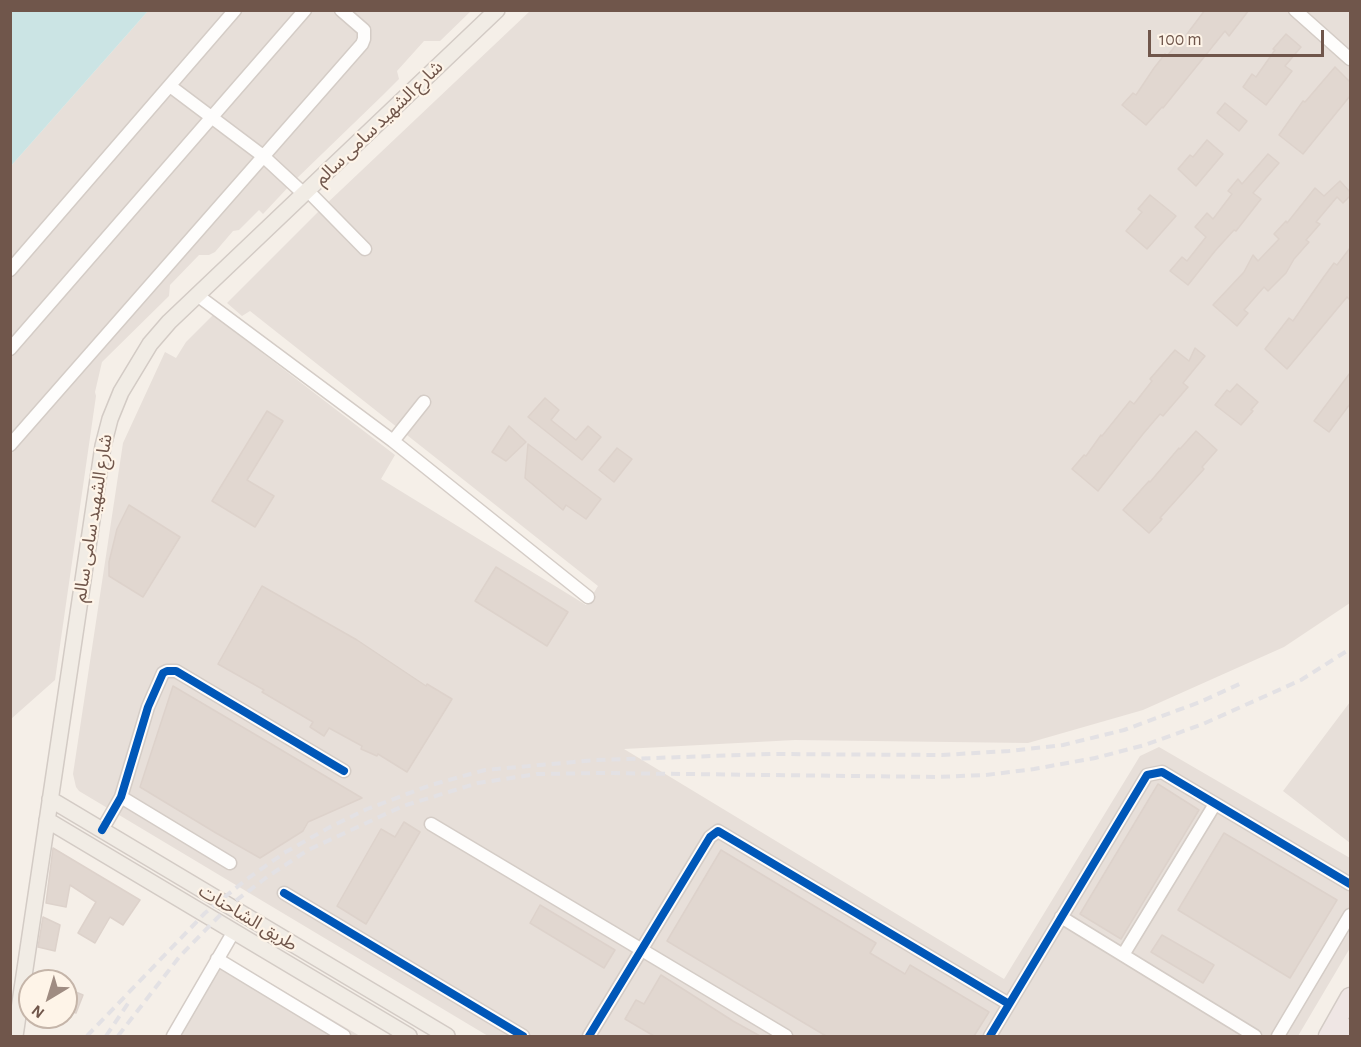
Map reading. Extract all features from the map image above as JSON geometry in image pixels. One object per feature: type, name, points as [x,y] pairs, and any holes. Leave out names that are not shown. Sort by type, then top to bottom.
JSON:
[{"type":"highway","points":[[1328,1036],[1350,997]]},
{"type":"highway","points":[[1345,1036],[1350,1028]]},
{"type":"main road","name":"شارع الشهيد سامى سالم","points":[[15,1036],[103,446],[110,419],[121,392],[150,344],[169,322],[497,10]]},
{"type":"main road","name":"طريق الشاحنات","points":[[50,799],[447,1036]]},
{"type":"main road","name":"طريق الشاحنات","points":[[47,820],[409,1036]]},
{"type":"street","points":[[10,270],[235,10]]},
{"type":"street","points":[[10,349],[305,10]]},
{"type":"street","points":[[10,444],[362,44],[364,30],[342,10]]},
{"type":"street","points":[[1295,10],[1350,59]]},
{"type":"street","points":[[170,86],[263,156],[306,192],[365,249]]},
{"type":"street","points":[[197,295],[393,441],[588,597]]},
{"type":"street","points":[[393,441],[424,402]]},
{"type":"street","points":[[102,830],[121,797],[147,707],[164,674],[172,669],[344,771]]},
{"type":"street","points":[[990,1036],[1147,775],[1162,772],[1350,884]]},
{"type":"street","points":[[121,797],[230,863]]},
{"type":"street","points":[[1123,955],[1215,804]]},
{"type":"street","points":[[431,824],[786,1036]]},
{"type":"street","points":[[589,1036],[710,837],[718,831],[724,832],[1009,1004]]},
{"type":"street","points":[[284,893],[524,1036]]},
{"type":"street","points":[[1278,1036],[1350,915]]},
{"type":"street","points":[[1061,917],[1255,1036]]},
{"type":"street","points":[[173,1036],[234,931]]},
{"type":"street","points":[[217,959],[344,1036]]},
{"type":"shaded area","points":[[148,11],[471,11],[440,41],[424,41],[397,71],[399,79],[263,214],[259,210],[239,230],[233,231],[215,252],[209,255],[199,255],[170,285],[169,296],[102,362],[95,392],[55,680],[11,719],[11,166]]},
{"type":"shaded area","points":[[530,11],[1350,11],[1350,603],[1284,647],[1143,710],[1028,743],[795,740],[624,749],[1004,979],[1140,756],[1159,747],[1350,858],[1350,948],[1298,1036],[488,1036],[79,791],[76,787],[73,774],[123,443],[165,352],[176,358],[186,342],[213,315],[395,455],[381,479],[586,605],[598,586],[250,311],[242,316],[227,303],[323,207]]},
{"type":"shaded area","points":[[1350,702],[1350,843],[1283,791]]},
{"type":"shaded area","points":[[221,954],[360,1036],[173,1036]]},
{"type":"water","points":[[10,11],[148,11],[11,166]]},
{"type":"building","points":[[1205,10],[1249,10],[1229,36],[1225,31],[1163,108],[1146,125],[1122,105],[1133,93],[1136,95],[1165,54],[1167,56],[1184,38]]},
{"type":"building","points":[[1286,34],[1301,47],[1285,66],[1292,71],[1266,105],[1243,87],[1252,74],[1256,77],[1275,50],[1273,49]]},
{"type":"building","points":[[1335,67],[1350,82],[1350,96],[1303,154],[1279,135],[1303,101],[1305,102]]},
{"type":"building","points":[[1225,103],[1247,121],[1239,131],[1217,113]]},
{"type":"building","points":[[1207,140],[1223,154],[1196,186],[1178,169],[1190,155],[1193,157]]},
{"type":"building","points":[[1268,154],[1279,163],[1253,193],[1261,199],[1188,285],[1170,271],[1182,257],[1187,261],[1206,237],[1195,227],[1207,213],[1213,219],[1232,194],[1228,191],[1238,179],[1242,184]]},
{"type":"building","points":[[1340,181],[1350,192],[1350,196],[1343,203],[1337,197],[1316,222],[1320,224],[1306,240],[1309,242],[1294,259],[1286,273],[1268,291],[1264,287],[1244,310],[1248,313],[1237,326],[1213,305],[1244,272],[1253,255],[1258,261],[1279,239],[1274,234],[1286,221],[1287,223],[1315,188],[1324,196]]},
{"type":"building","points":[[1150,195],[1176,216],[1147,249],[1126,231],[1142,212],[1138,209]]},
{"type":"building","points":[[1350,248],[1350,300],[1347,297],[1287,369],[1265,349],[1289,318],[1293,321],[1334,263],[1337,265]]},
{"type":"building","points":[[1195,348],[1205,356],[1183,383],[1188,387],[1163,416],[1160,414],[1098,491],[1072,469],[1084,455],[1086,456],[1130,401],[1134,404],[1152,381],[1150,379],[1175,350],[1189,361]]},
{"type":"building","points":[[1350,373],[1350,404],[1329,432],[1314,421]]},
{"type":"building","points":[[1237,384],[1258,402],[1241,425],[1215,405],[1227,390],[1230,392]]},
{"type":"building","points":[[545,398],[559,410],[551,420],[576,440],[588,426],[601,437],[582,460],[528,417]]},
{"type":"building","points":[[267,411],[283,421],[247,480],[274,496],[255,527],[212,501]]},
{"type":"building","points":[[509,426],[526,442],[506,461],[492,452]]},
{"type":"building","points":[[1196,431],[1217,450],[1202,467],[1204,469],[1149,533],[1123,510]]},
{"type":"building","points":[[528,444],[601,499],[586,519],[566,505],[563,510],[525,478]]},
{"type":"building","points":[[617,448],[632,459],[614,482],[599,470]]},
{"type":"building","points":[[129,505],[180,537],[143,597],[109,576],[109,562],[117,529]]},
{"type":"building","points":[[496,567],[568,612],[547,646],[475,601]]},
{"type":"building","points":[[262,586],[357,640],[426,686],[427,684],[452,699],[407,772],[378,754],[377,756],[361,749],[362,746],[329,728],[324,736],[310,727],[313,722],[218,664]]},
{"type":"building","points":[[173,686],[362,798],[308,822],[303,831],[260,858],[216,833],[140,787]]},
{"type":"building","points":[[1158,784],[1199,810],[1121,939],[1080,914]]},
{"type":"building","points":[[404,822],[420,832],[366,924],[337,906],[381,829],[395,837]]},
{"type":"building","points":[[1224,833],[1337,900],[1290,978],[1178,910]]},
{"type":"building","points":[[53,848],[140,900],[123,925],[110,917],[95,943],[78,933],[96,902],[70,885],[66,907],[46,903]]},
{"type":"building","points":[[721,850],[876,943],[870,953],[905,974],[910,965],[989,1012],[974,1036],[826,1036],[667,941]]},
{"type":"building","points":[[540,905],[615,950],[604,968],[530,923]]},
{"type":"building","points":[[43,917],[60,925],[55,951],[38,947]]},
{"type":"building","points":[[1162,935],[1214,965],[1203,983],[1151,952]]},
{"type":"building","points":[[661,975],[760,1036],[654,1036],[625,1019],[636,1000],[644,1004]]},
{"type":"building","points":[[78,993],[83,995],[78,1008]]},
{"type":"railway","points":[[118,1036],[180,956],[229,906],[308,850],[403,806],[478,783],[537,774],[937,777],[986,775],[1034,769],[1095,758],[1145,745],[1203,724],[1301,680],[1350,649]]},
{"type":"railway","points":[[87,1036],[205,913],[247,879],[284,853],[330,827],[367,809],[431,785],[485,770],[596,760],[771,754],[942,755],[1063,745],[1124,730],[1200,702],[1244,682]]},
{"type":"railway","points":[[106,1036],[129,1002]]},
{"type":"cycle path","points":[[102,830],[121,797],[148,707],[163,673],[167,671],[176,671],[344,771]]},
{"type":"cycle path","points":[[990,1036],[1147,775],[1162,772],[1350,884]]},
{"type":"cycle path","points":[[589,1036],[710,837],[718,831],[1009,1004]]},
{"type":"cycle path","points":[[284,893],[523,1036]]}]
